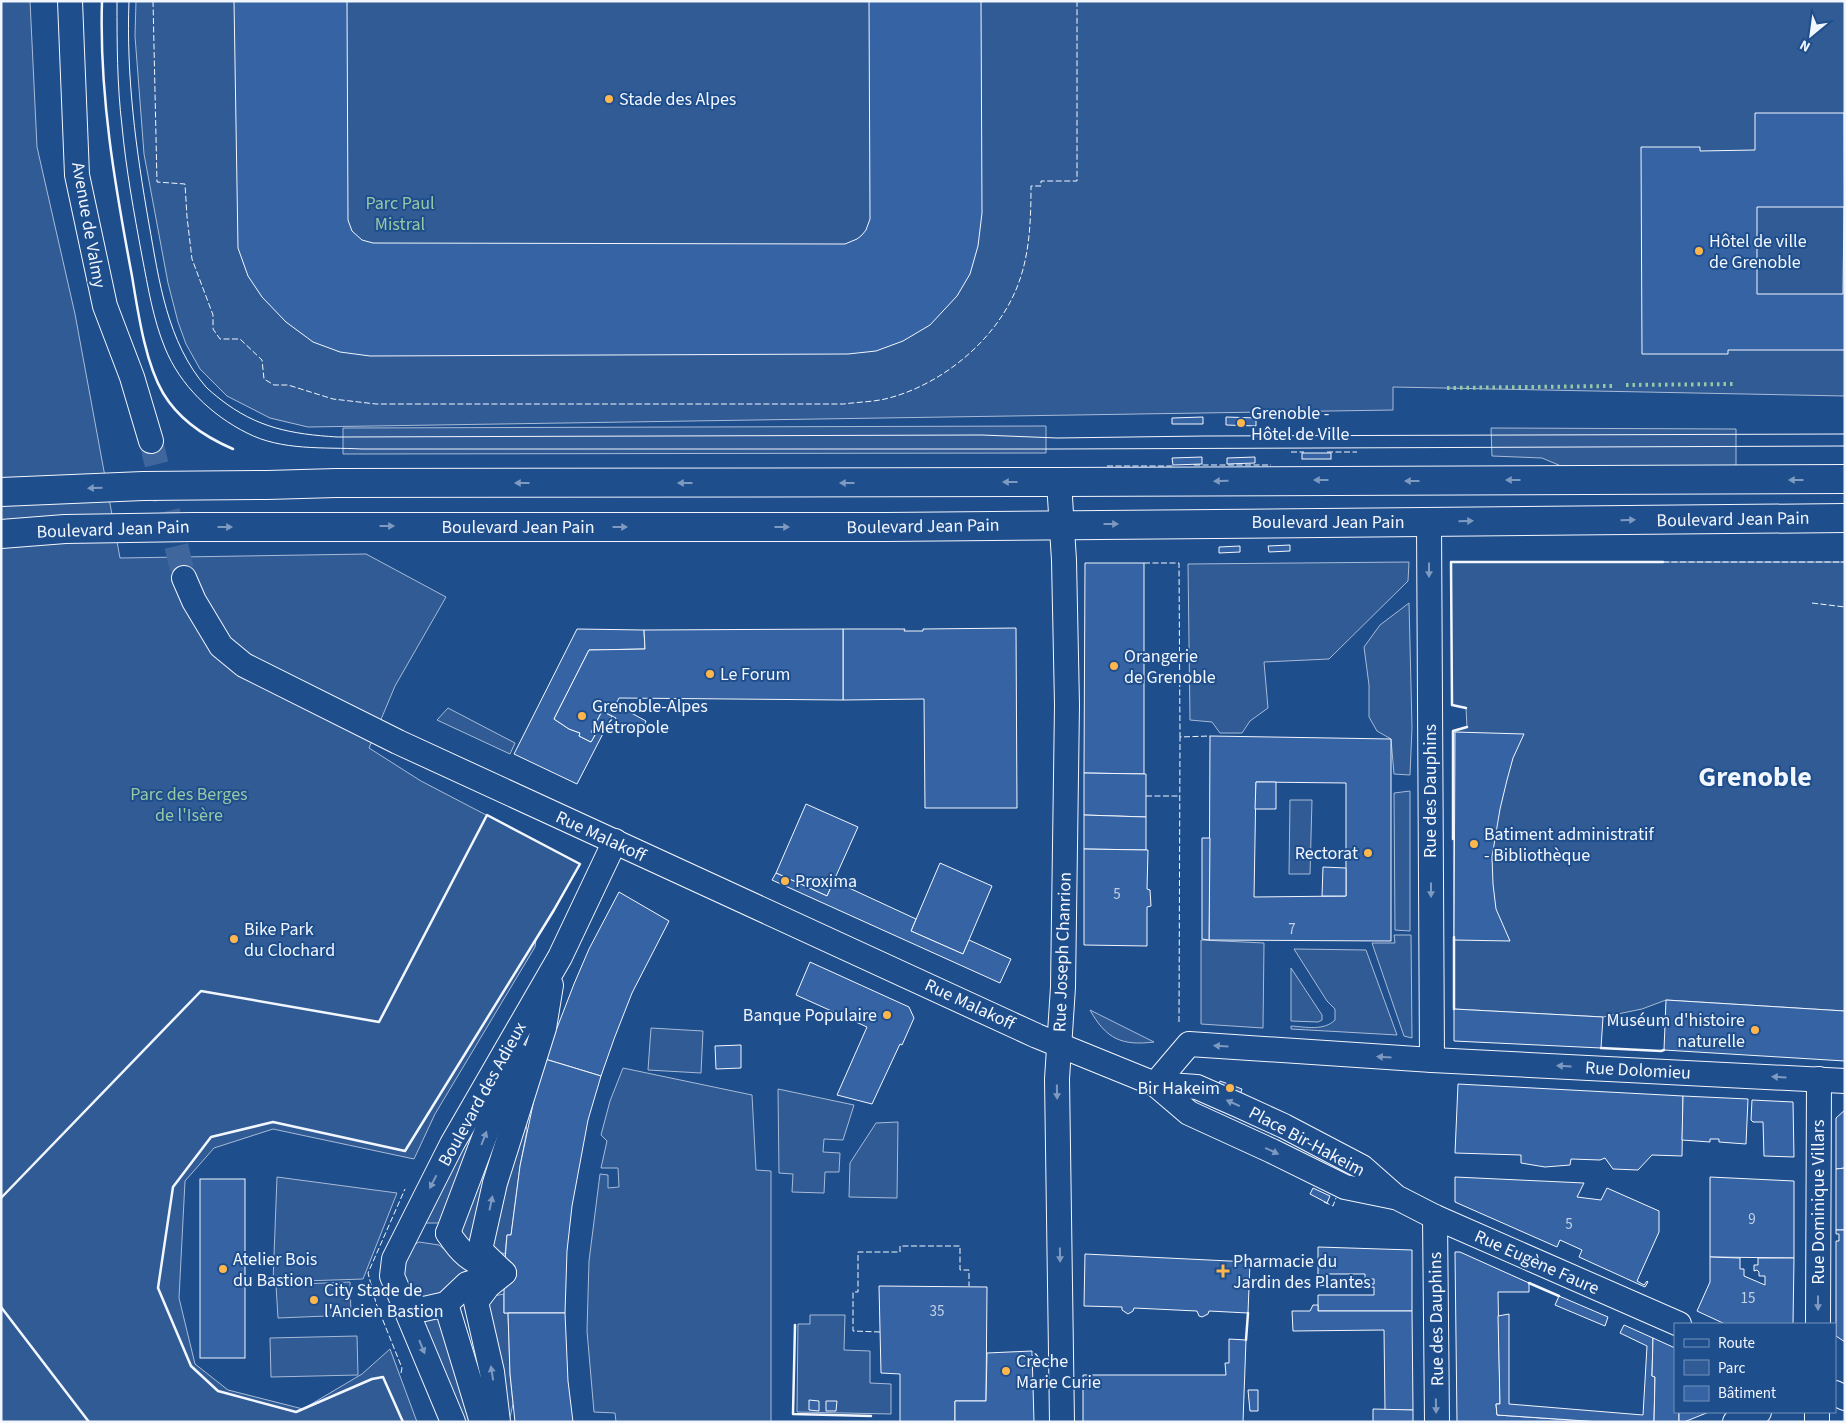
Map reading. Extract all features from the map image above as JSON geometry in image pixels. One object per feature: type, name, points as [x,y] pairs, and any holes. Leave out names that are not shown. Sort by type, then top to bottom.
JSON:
[{"type":"main road","points":[[1,492],[143,486],[336,483],[1845,479]]},
{"type":"main road","name":"Boulevard Jean Pain","points":[[1,534],[64,529],[203,527],[886,527],[1845,518]]},
{"type":"street","name":"Avenue de Valmy","points":[[70,1],[77,175],[104,306],[132,377],[151,441]]},
{"type":"street","name":"Rue Joseph Chanrion","points":[[1059,482],[1066,596],[1067,705],[1063,987],[1057,1079],[1062,1422]]},
{"type":"street","name":"Rue des Dauphins","points":[[1429,522],[1432,1060]]},
{"type":"street","name":"Rue Malakoff","points":[[184,578],[194,602],[222,646],[244,665],[398,742],[1037,1036],[1060,1044]]},
{"type":"street","name":"Boulevard des Adieux","points":[[452,1422],[392,1276],[394,1259],[452,1144],[560,957],[615,841]]},
{"type":"street","name":"Boulevard des Adieux","points":[[448,1233],[495,1109],[551,985],[560,957]]},
{"type":"street","name":"Boulevard des Adieux","points":[[504,1273],[480,1250],[495,1183],[544,1028],[551,985]]},
{"type":"street","name":"Place Bir-Hakeim","points":[[1060,1044],[1155,1084],[1197,1087],[1276,1123],[1362,1168],[1396,1197]]},
{"type":"street","points":[[1155,1084],[1189,1044],[1432,1060]]},
{"type":"street","name":"Rue Dolomieu","points":[[1432,1060],[1845,1080]]},
{"type":"street","name":"Rue Dominique Villars","points":[[1818,1080],[1818,1323]]},
{"type":"street","name":"Rue Eugène Faure","points":[[1396,1197],[1435,1217],[1676,1323]]},
{"type":"street","name":"Rue des Dauphins","points":[[1435,1217],[1436,1422]]},
{"type":"street","points":[[408,1232],[448,1233],[460,1251],[480,1264],[504,1273]]},
{"type":"street","points":[[404,1305],[424,1309],[446,1304],[467,1284],[504,1273]]},
{"type":"street","points":[[498,1422],[492,1372],[476,1302],[488,1286],[504,1273]]},
{"type":"street","points":[[446,1304],[482,1422]]},
{"type":"street","points":[[1735,1422],[1757,1413]]},
{"type":"green space","name":"Parc des Berges de l'Isère","points":[[1,1],[30,1],[37,147],[75,314],[120,558],[366,554],[446,597],[395,686],[369,748],[421,781],[580,864],[536,939],[535,947],[435,1114],[414,1159],[273,1129],[214,1148],[185,1181],[179,1298],[195,1364],[228,1390],[303,1409],[362,1374],[390,1349],[417,1422],[1,1422]]},
{"type":"green space","name":"Parc Paul Mistral","points":[[136,1],[1845,1],[1845,396],[1393,387],[1393,410],[308,427],[270,418],[227,396],[200,369],[186,344],[168,283],[144,154],[135,36]]},
{"type":"green space","points":[[1046,426],[1046,453],[343,454],[343,428]]},
{"type":"green space","points":[[1491,428],[1736,429],[1736,466],[1561,466],[1542,458],[1492,456]]},
{"type":"green space","points":[[1409,562],[1408,581],[1329,659],[1264,662],[1268,708],[1250,721],[1242,733],[1220,733],[1212,722],[1190,720],[1188,564]]},
{"type":"green space","points":[[1451,562],[1845,562],[1845,1011],[1666,1000],[1642,1009],[1603,1017],[1454,1009],[1453,731],[1467,727],[1466,708],[1452,705]]},
{"type":"green space","points":[[1409,603],[1412,728],[1410,775],[1394,774],[1391,739],[1377,731],[1369,717],[1369,685],[1364,647],[1380,625]]},
{"type":"green space","points":[[448,708],[515,743],[510,754],[437,720]]},
{"type":"green space","points":[[1410,791],[1410,931],[1395,930],[1394,793]]},
{"type":"green space","points":[[1290,800],[1312,800],[1310,874],[1289,874]]},
{"type":"green space","points":[[1394,935],[1411,935],[1412,1038],[1404,1036],[1372,943],[1395,943]]},
{"type":"green space","points":[[1201,940],[1264,943],[1263,1028],[1201,1024]]},
{"type":"green space","points":[[1294,949],[1366,950],[1397,1035],[1291,1029],[1291,1026],[1326,1026],[1335,1020],[1335,1009],[1327,1001]]},
{"type":"green space","points":[[1291,968],[1322,1015],[1322,1020],[1318,1022],[1291,1021]]},
{"type":"green space","points":[[1090,1010],[1154,1042],[1133,1043],[1116,1038],[1102,1028]]},
{"type":"green space","points":[[651,1028],[703,1031],[701,1073],[648,1070]]},
{"type":"green space","points":[[623,1068],[752,1095],[756,1170],[771,1171],[771,1422],[616,1422],[615,1413],[594,1412],[587,1331],[589,1261],[600,1174],[608,1175],[608,1188],[619,1187],[618,1168],[601,1168],[607,1141],[601,1135],[610,1101]]},
{"type":"green space","points":[[501,1069],[443,1223],[424,1223]]},
{"type":"green space","points":[[518,1074],[472,1252],[458,1231]]},
{"type":"green space","points":[[778,1089],[854,1105],[843,1140],[824,1139],[823,1152],[840,1153],[839,1172],[825,1172],[824,1193],[792,1192],[793,1174],[779,1173]]},
{"type":"green space","points":[[524,1117],[527,1130],[511,1235],[507,1235],[505,1254],[496,1251],[491,1242]]},
{"type":"green space","points":[[898,1122],[897,1198],[849,1197],[850,1163],[876,1123]]},
{"type":"green space","points":[[277,1177],[397,1193],[363,1279],[273,1282]]},
{"type":"green space","points":[[419,1242],[439,1245],[466,1267],[467,1272],[438,1297],[419,1299],[408,1291],[404,1281],[404,1267],[412,1246]]},
{"type":"green space","name":"City Stade de l'Ancien Bastion","points":[[350,1282],[351,1315],[278,1318],[276,1285]]},
{"type":"green space","points":[[504,1294],[504,1313],[508,1313],[513,1404],[509,1422],[485,1307],[494,1296]]},
{"type":"green space","points":[[810,1315],[845,1315],[844,1350],[870,1351],[870,1383],[891,1384],[891,1414],[797,1412],[798,1324],[810,1324]]},
{"type":"green space","points":[[414,1316],[438,1318],[470,1422],[460,1422]]},
{"type":"green space","points":[[357,1336],[358,1375],[271,1377],[270,1338]]},
{"type":"building","points":[[234,1],[347,1],[348,220],[352,231],[362,240],[373,243],[845,244],[862,235],[870,219],[869,1],[981,1],[982,213],[978,246],[970,274],[957,296],[930,325],[903,341],[876,351],[848,354],[370,356],[340,352],[313,342],[286,322],[262,297],[248,276],[238,248]]},
{"type":"building","name":"Hôtel de ville de Grenoble","points":[[1755,113],[1844,113],[1845,350],[1728,350],[1728,354],[1642,354],[1641,147],[1700,147],[1700,151],[1755,150]],"holes":[[[1757,207],[1844,207],[1843,294],[1757,294]]]},
{"type":"building","name":"Grenoble - Hôtel de Ville","points":[[1203,417],[1203,424],[1172,424],[1172,418]]},
{"type":"building","name":"Grenoble - Hôtel de Ville","points":[[1226,417],[1256,418],[1256,426],[1226,425]]},
{"type":"building","name":"Grenoble - Hôtel de Ville","points":[[1302,453],[1331,453],[1331,459],[1302,459]]},
{"type":"building","name":"Grenoble - Hôtel de Ville","points":[[1202,457],[1202,464],[1173,465],[1172,458]]},
{"type":"building","name":"Grenoble - Hôtel de Ville","points":[[1255,457],[1255,463],[1227,464],[1227,458]]},
{"type":"building","points":[[1290,545],[1290,551],[1269,552],[1268,546]]},
{"type":"building","points":[[1240,546],[1240,552],[1219,553],[1219,547]]},
{"type":"building","name":"Orangerie de Grenoble","points":[[1085,563],[1144,563],[1144,774],[1084,773]]},
{"type":"building","points":[[1016,628],[1017,808],[925,808],[924,699],[843,700],[843,629],[905,629],[904,631],[923,631],[923,629]]},
{"type":"building","points":[[577,629],[644,630],[645,649],[589,650],[554,719],[569,729],[580,733],[579,736],[591,742],[595,735],[591,732],[602,711],[612,716],[577,784],[514,754]]},
{"type":"building","name":"Le Forum","points":[[843,629],[843,700],[619,698],[614,708],[619,711],[622,708],[646,721],[641,733],[615,721],[616,718],[602,711],[591,732],[595,735],[591,742],[579,736],[580,733],[569,729],[554,719],[589,650],[645,649],[644,630]]},
{"type":"building","name":"Batiment administratif - Bibliothèque","points":[[1455,732],[1524,734],[1513,758],[1507,780],[1492,857],[1496,909],[1510,941],[1454,940]]},
{"type":"building","name":"Rectorat","points":[[1210,736],[1391,739],[1391,941],[1209,940]],"holes":[[[1256,782],[1346,783],[1346,896],[1254,897]]]},
{"type":"building","points":[[1084,773],[1146,774],[1146,817],[1084,815]]},
{"type":"building","points":[[1256,782],[1276,782],[1276,809],[1255,809]]},
{"type":"building","points":[[806,804],[858,827],[827,896],[776,873]]},
{"type":"building","points":[[1084,815],[1146,817],[1146,850],[1084,849]]},
{"type":"building","points":[[1202,838],[1210,838],[1209,940],[1202,939]]},
{"type":"building","points":[[1084,849],[1148,850],[1147,889],[1150,890],[1151,906],[1147,907],[1147,946],[1084,945]]},
{"type":"building","points":[[940,863],[992,886],[963,954],[911,931]]},
{"type":"building","points":[[1323,867],[1346,868],[1346,896],[1322,896]]},
{"type":"building","points":[[776,873],[827,896],[834,881],[916,919],[911,931],[963,954],[969,940],[1011,959],[1000,983],[772,880]]},
{"type":"building","points":[[619,892],[669,921],[632,993],[601,1076],[545,1059],[589,949]]},
{"type":"building","points":[[810,962],[909,1007],[914,1018],[872,1104],[837,1095],[867,1027],[796,995]]},
{"type":"building","name":"Muséum d'histoire naturelle","points":[[1666,1000],[1845,1011],[1845,1061],[1664,1050]]},
{"type":"building","points":[[1454,1009],[1603,1017],[1601,1048],[1454,1041]]},
{"type":"building","points":[[741,1045],[741,1068],[716,1069],[715,1046]]},
{"type":"building","points":[[545,1059],[601,1076],[588,1120],[572,1206],[567,1251],[565,1313],[504,1313],[504,1273],[507,1235],[511,1235],[520,1166],[535,1095]]},
{"type":"building","name":"Bir Hakeim","points":[[1220,1081],[1242,1089],[1240,1095],[1218,1086]]},
{"type":"building","points":[[1458,1084],[1683,1096],[1682,1156],[1652,1155],[1638,1170],[1613,1169],[1605,1158],[1600,1160],[1571,1159],[1570,1165],[1545,1167],[1521,1163],[1521,1155],[1455,1153]]},
{"type":"building","points":[[1683,1096],[1748,1099],[1746,1144],[1719,1142],[1719,1139],[1710,1139],[1710,1142],[1682,1140]]},
{"type":"building","points":[[1752,1100],[1793,1102],[1794,1157],[1764,1156],[1763,1122],[1753,1122],[1751,1120]]},
{"type":"building","points":[[1845,1110],[1845,1168],[1836,1169],[1836,1118]]},
{"type":"building","points":[[1845,1168],[1845,1230],[1836,1230],[1836,1169]]},
{"type":"building","points":[[1455,1177],[1584,1183],[1577,1197],[1601,1200],[1607,1188],[1659,1211],[1659,1232],[1637,1281],[1644,1285],[1648,1282],[1645,1287],[1579,1257],[1582,1250],[1560,1240],[1557,1247],[1455,1202]]},
{"type":"building","points":[[1710,1177],[1794,1181],[1794,1258],[1710,1257]]},
{"type":"building","name":"Atelier Bois du Bastion","points":[[200,1179],[245,1179],[245,1358],[200,1358]]},
{"type":"building","points":[[1313,1188],[1330,1196],[1327,1203],[1310,1194]]},
{"type":"building","points":[[1836,1230],[1845,1230],[1845,1342],[1836,1336],[1836,1241],[1839,1241],[1839,1234],[1836,1234]]},
{"type":"building","points":[[1318,1247],[1412,1250],[1412,1311],[1318,1311],[1318,1295],[1374,1295],[1374,1287],[1368,1288],[1368,1284],[1374,1284],[1374,1279],[1365,1279],[1365,1274],[1328,1274],[1327,1285],[1318,1286]]},
{"type":"building","points":[[1455,1252],[1460,1252],[1529,1283],[1529,1292],[1498,1292],[1500,1404],[1496,1404],[1497,1415],[1601,1422],[1457,1422]]},
{"type":"building","points":[[1085,1254],[1250,1262],[1248,1313],[1209,1311],[1208,1314],[1202,1317],[1199,1316],[1197,1311],[1134,1308],[1128,1314],[1122,1310],[1122,1307],[1084,1306]]},
{"type":"building","points":[[1710,1257],[1740,1258],[1740,1269],[1744,1269],[1744,1276],[1765,1285],[1765,1276],[1759,1276],[1757,1270],[1754,1271],[1754,1265],[1758,1265],[1758,1258],[1794,1258],[1793,1323],[1723,1323],[1697,1311],[1710,1282]]},
{"type":"building","points":[[879,1286],[987,1287],[986,1401],[955,1401],[955,1422],[900,1422],[900,1374],[881,1373]]},
{"type":"building","points":[[1559,1296],[1608,1317],[1605,1326],[1555,1305]]},
{"type":"building","points":[[1313,1305],[1318,1305],[1318,1311],[1412,1311],[1413,1410],[1385,1410],[1384,1330],[1293,1331],[1292,1311],[1310,1311]]},
{"type":"building","points":[[508,1313],[565,1313],[568,1381],[573,1422],[515,1422],[510,1374]]},
{"type":"building","points":[[1509,1314],[1509,1404],[1643,1415],[1647,1346],[1620,1333],[1624,1325],[1653,1338],[1652,1376],[1655,1377],[1654,1422],[1601,1422],[1497,1415],[1496,1404],[1500,1404],[1498,1316]]},
{"type":"building","points":[[1653,1338],[1674,1348],[1674,1413],[1679,1413],[1679,1422],[1654,1422],[1655,1377],[1652,1376]]},
{"type":"building","points":[[1229,1339],[1246,1340],[1243,1422],[1083,1422],[1083,1375],[1226,1375],[1225,1363],[1229,1363]]},
{"type":"building","points":[[1032,1351],[1034,1422],[955,1422],[955,1401],[986,1401],[987,1353]]},
{"type":"building","points":[[1248,1390],[1258,1390],[1258,1411],[1250,1411]]},
{"type":"building","points":[[809,1400],[819,1401],[819,1411],[809,1410]]},
{"type":"building","points":[[826,1401],[837,1401],[836,1411],[826,1411]]},
{"type":"building","points":[[1373,1409],[1413,1410],[1413,1422],[1373,1422]]},
{"type":"building","points":[[1679,1413],[1706,1413],[1684,1422],[1679,1422]]},
{"type":"tunnel","points":[[151,441],[184,578]]},
{"type":"tram line","points":[[117,1],[118,79],[126,158],[146,279],[161,337],[171,362],[198,398],[234,426],[260,439],[274,443],[303,447],[362,449],[1845,446]]},
{"type":"tram line","points":[[129,1],[129,57],[136,141],[161,288],[173,330],[193,369],[208,388],[220,399],[247,417],[275,428],[305,434],[337,437],[982,435],[1057,438],[1845,434]]},
{"type":"hedge","points":[[1626,385],[1736,384]]},
{"type":"hedge","points":[[1447,388],[1612,386]]},
{"type":"fence","points":[[153,1],[157,182],[185,184],[192,259],[213,315],[213,329],[220,339],[240,339],[262,360],[264,379],[274,385],[288,385],[333,399],[376,404],[844,404],[885,399],[929,382],[949,369],[986,337],[1012,298],[1021,276],[1028,243],[1031,186],[1041,186],[1041,181],[1077,181],[1077,1]]},
{"type":"fence","points":[[1291,452],[1304,452]]},
{"type":"fence","points":[[1327,452],[1357,452]]},
{"type":"fence","points":[[1194,465],[1271,465]]},
{"type":"fence","points":[[1107,466],[1174,466]]},
{"type":"fence","points":[[1663,562],[1845,562]]},
{"type":"fence","points":[[1144,563],[1179,563],[1180,737]]},
{"type":"fence","points":[[1812,603],[1845,607]]},
{"type":"fence","points":[[1179,1022],[1180,737],[1210,736]]},
{"type":"fence","points":[[1146,796],[1179,796]]},
{"type":"fence","points":[[401,1373],[402,1368],[376,1303],[368,1273],[405,1189]]},
{"type":"fence","points":[[1324,1202],[1333,1206],[1336,1198]]},
{"type":"fence","points":[[880,1332],[853,1331],[853,1292],[858,1292],[858,1252],[900,1252],[900,1246],[960,1246],[960,1270],[969,1270],[969,1286]]},
{"type":"wall","points":[[102,1],[103,71],[114,174],[140,321],[151,367],[169,403],[194,427],[212,439],[233,449]]},
{"type":"wall","points":[[1466,708],[1452,705],[1451,562],[1663,562]]},
{"type":"wall","points":[[1453,839],[1453,731],[1467,727]]},
{"type":"wall","points":[[1,1198],[201,991],[379,1022],[487,815],[580,864],[554,910],[405,1151],[273,1122],[211,1137],[173,1187],[158,1288],[191,1366],[218,1391],[296,1412],[372,1379],[383,1377],[403,1422]]},
{"type":"wall","points":[[1454,937],[1454,1009]]},
{"type":"wall","points":[[1601,1048],[1664,1050]]},
{"type":"wall","points":[[1529,1283],[1559,1296]]},
{"type":"wall","points":[[1,1307],[89,1422]]},
{"type":"wall","points":[[1246,1340],[1248,1313]]},
{"type":"wall","points":[[795,1325],[793,1414],[871,1416]]},
{"type":"place","name":"Stade des Alpes","points":[[609,99]]},
{"type":"place","name":"Hôtel de ville de Grenoble","points":[[1699,251]]},
{"type":"place","name":"Grenoble - Hôtel de Ville","points":[[1241,423]]},
{"type":"place","name":"Orangerie de Grenoble","points":[[1114,666]]},
{"type":"place","name":"Le Forum","points":[[710,674]]},
{"type":"place","name":"Grenoble-Alpes Métropole","points":[[582,716]]},
{"type":"place","name":"Batiment administratif - Bibliothèque","points":[[1474,844]]},
{"type":"place","name":"Rectorat","points":[[1368,853]]},
{"type":"place","name":"Proxima","points":[[785,881]]},
{"type":"place","name":"Bike Park du Clochard","points":[[234,939]]},
{"type":"place","name":"Banque Populaire","points":[[887,1015]]},
{"type":"place","name":"Muséum d'histoire naturelle","points":[[1755,1030]]},
{"type":"place","name":"Bir Hakeim","points":[[1230,1088]]},
{"type":"place","name":"Atelier Bois du Bastion","points":[[223,1269]]},
{"type":"place","name":"Pharmacie du Jardin des Plantes","points":[[1223,1271]]},
{"type":"place","name":"City Stade de l'Ancien Bastion","points":[[314,1300]]},
{"type":"place","name":"Crèche Marie Curie","points":[[1006,1371]]},
{"type":"district","name":"Grenoble","points":[[1755,776]]}]
